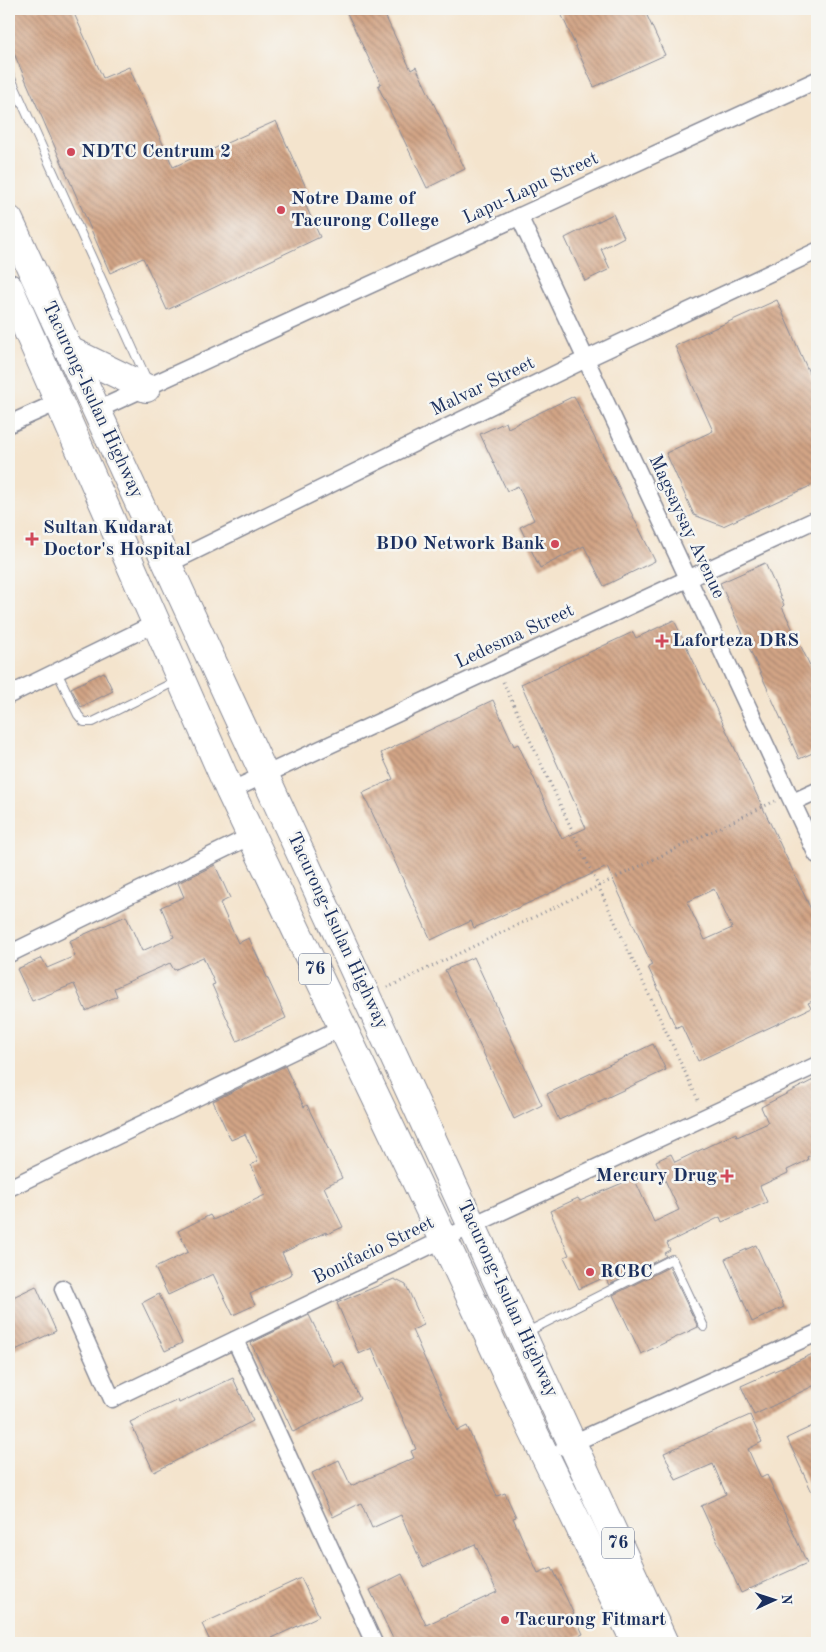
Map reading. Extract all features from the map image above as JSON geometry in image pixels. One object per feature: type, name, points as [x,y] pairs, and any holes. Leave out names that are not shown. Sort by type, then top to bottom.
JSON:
[{"type":"highway","name":"Tacurong-Isulan Highway","points":[[9,220],[474,1225],[664,1643]]},
{"type":"highway","name":"Tacurong-Isulan Highway","points":[[9,288],[230,791],[545,1456],[636,1643]]},
{"type":"highway","points":[[68,350],[148,387]]},
{"type":"street","name":"Lapu-Lapu Street","points":[[97,410],[817,80]]},
{"type":"street","name":"Magsaysay Avenue","points":[[519,216],[817,855]]},
{"type":"street","name":"Malvar Street","points":[[168,564],[586,359],[817,251]]},
{"type":"street","points":[[9,424],[58,402]]},
{"type":"street","name":"Ledesma Street","points":[[230,791],[817,519]]},
{"type":"street","points":[[9,695],[156,624]]},
{"type":"street","points":[[791,798],[817,791]]},
{"type":"street","points":[[9,954],[251,836]]},
{"type":"street","points":[[9,1188],[343,1027]]},
{"type":"street","name":"Bonifacio Street","points":[[62,1289],[112,1399],[474,1225],[817,1064]]},
{"type":"street","points":[[545,1456],[817,1333]]},
{"type":"street","points":[[235,1340],[374,1643]]},
{"type":"lane","points":[[9,74],[148,387]]},
{"type":"lane","points":[[57,672],[78,716],[84,722],[93,722],[180,679]]},
{"type":"lane","points":[[524,1334],[672,1259],[704,1327]]},
{"type":"path","points":[[496,668],[705,1117]]},
{"type":"path","points":[[368,997],[598,887],[791,798]]},
{"type":"building","points":[[9,9],[72,9],[103,78],[129,67],[173,167],[276,121],[308,192],[301,195],[320,237],[167,310],[143,258],[110,273],[9,42]]},
{"type":"building","points":[[345,9],[382,9],[411,70],[416,67],[465,169],[427,188],[378,86],[381,84]]},
{"type":"building","points":[[559,9],[644,9],[665,55],[594,87]]},
{"type":"building","points":[[613,214],[624,237],[601,249],[610,269],[585,281],[565,238]]},
{"type":"building","points":[[777,300],[817,391],[817,483],[723,526],[694,515],[666,453],[713,431],[675,346]]},
{"type":"building","points":[[574,396],[655,561],[604,586],[584,546],[540,568],[520,527],[534,520],[518,486],[507,491],[480,434],[506,422],[508,428]]},
{"type":"building","points":[[765,563],[784,605],[782,607],[817,680],[817,751],[799,759],[720,583]]},
{"type":"building","points":[[674,620],[817,922],[817,999],[808,1003],[811,1008],[698,1061],[681,1025],[676,1028],[648,967],[652,965],[607,867],[474,928],[471,921],[431,940],[363,793],[393,779],[381,753],[493,700],[514,746],[518,744],[562,839],[586,828],[521,684],[633,632],[636,638]],"holes":[[[714,889],[732,928],[705,940],[687,902]]]},
{"type":"building","points":[[104,672],[113,691],[81,707],[71,688]]},
{"type":"building","points":[[215,865],[230,898],[220,903],[238,943],[249,938],[286,1018],[237,1041],[212,985],[215,984],[203,957],[174,970],[170,963],[114,988],[117,996],[86,1011],[74,984],[32,1001],[17,969],[42,958],[47,968],[75,956],[69,941],[126,916],[142,951],[174,937],[161,907],[184,897],[178,883]]},
{"type":"building","points":[[474,957],[542,1105],[514,1119],[445,970]]},
{"type":"building","points":[[653,1044],[666,1070],[559,1120],[547,1094]]},
{"type":"building","points":[[285,1066],[304,1107],[307,1105],[342,1178],[324,1187],[343,1227],[327,1234],[326,1232],[282,1253],[292,1274],[250,1294],[255,1305],[233,1315],[213,1274],[168,1295],[155,1268],[188,1252],[178,1231],[210,1215],[213,1220],[265,1195],[251,1165],[258,1161],[245,1134],[231,1140],[213,1101]]},
{"type":"building","points":[[817,1078],[817,1152],[807,1157],[808,1160],[787,1170],[788,1173],[760,1186],[767,1202],[722,1222],[720,1217],[667,1243],[670,1250],[664,1253],[666,1256],[609,1285],[605,1277],[579,1289],[564,1257],[569,1255],[550,1211],[578,1198],[580,1201],[634,1178],[654,1222],[679,1210],[656,1161],[671,1154],[675,1162],[736,1133],[737,1137],[768,1123],[761,1107]]},
{"type":"building","points":[[756,1245],[784,1307],[752,1322],[725,1259]]},
{"type":"building","points":[[669,1267],[698,1327],[641,1354],[613,1295]]},
{"type":"building","points":[[394,1279],[406,1285],[424,1325],[412,1330],[457,1431],[467,1426],[497,1496],[505,1493],[516,1517],[513,1518],[538,1573],[552,1567],[583,1634],[562,1643],[395,1643],[370,1590],[402,1574],[426,1625],[497,1592],[475,1544],[423,1567],[401,1515],[372,1528],[361,1503],[333,1517],[312,1473],[339,1460],[351,1486],[414,1458],[411,1451],[416,1449],[372,1348],[359,1354],[337,1303]]},
{"type":"building","points":[[36,1286],[56,1331],[9,1353],[9,1299]]},
{"type":"building","points":[[159,1294],[182,1343],[165,1351],[142,1303]]},
{"type":"building","points":[[309,1315],[334,1366],[343,1362],[360,1399],[293,1432],[251,1343]]},
{"type":"building","points":[[817,1352],[817,1384],[754,1415],[741,1386]]},
{"type":"building","points":[[233,1378],[253,1421],[154,1472],[130,1422],[178,1400],[179,1403]]},
{"type":"building","points":[[750,1415],[762,1442],[748,1449],[761,1478],[767,1475],[807,1563],[741,1593],[701,1506],[726,1494],[713,1464],[676,1480],[664,1453]]},
{"type":"building","points":[[817,1424],[817,1503],[787,1438]]},
{"type":"building","points":[[301,1578],[319,1616],[272,1638],[275,1643],[211,1643],[202,1624]]},
{"type":"place","name":"NDTC Centrum 2","points":[[71,152]]},
{"type":"place","name":"Notre Dame of Tacurong College","points":[[281,210]]},
{"type":"place","name":"Sultan Kudarat Doctor's Hospital","points":[[32,539]]},
{"type":"place","name":"BDO Network Bank","points":[[555,544]]},
{"type":"place","name":"Laforteza DRS","points":[[662,641]]},
{"type":"place","name":"Mercury Drug","points":[[727,1176]]},
{"type":"place","name":"RCBC","points":[[590,1272]]},
{"type":"place","name":"Tacurong Fitmart","points":[[505,1620]]}]
